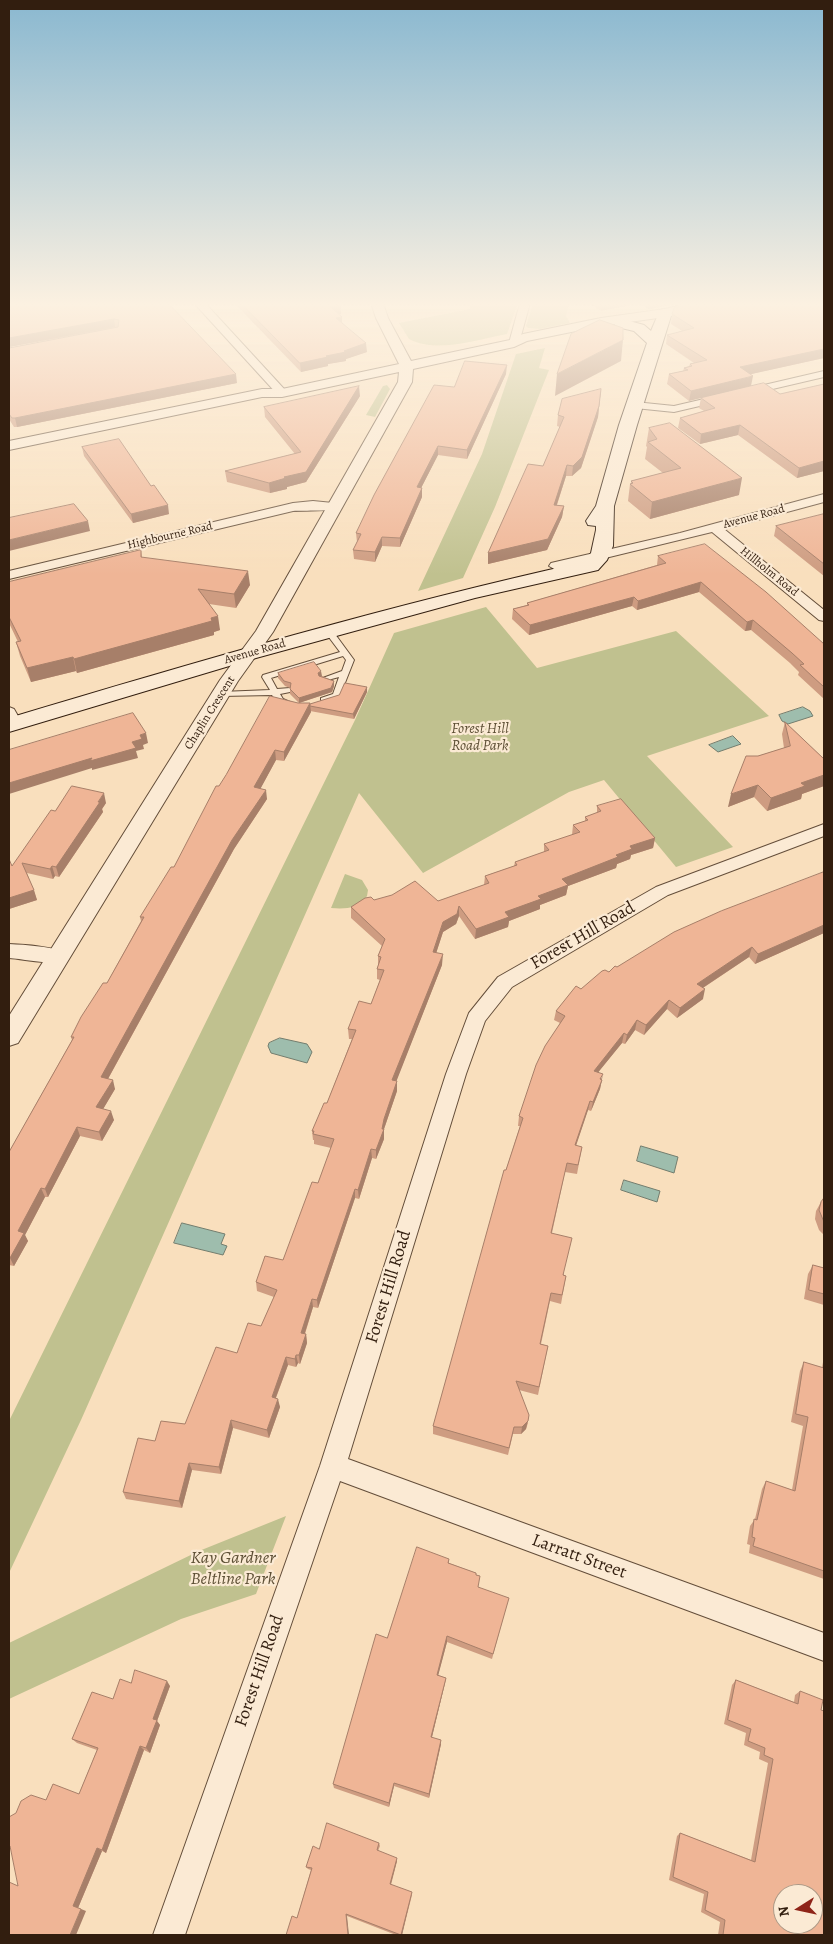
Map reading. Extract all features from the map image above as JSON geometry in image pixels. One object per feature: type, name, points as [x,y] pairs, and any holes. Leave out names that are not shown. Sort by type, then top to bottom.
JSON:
[{"type":"main road","points":[[556,566],[576,558],[582,552],[592,526],[605,506],[639,394]]},
{"type":"main road","points":[[596,560],[606,528],[605,506]]},
{"type":"main road","name":"Avenue Road","points":[[10,720],[248,653],[596,560]]},
{"type":"main road","name":"Avenue Road","points":[[502,586],[556,566]]},
{"type":"street","points":[[9,445],[258,394]]},
{"type":"street","points":[[9,456],[266,401],[281,394]]},
{"type":"street","name":"Chaplin Crescent","points":[[9,1036],[221,694],[264,632],[332,507],[398,394]]},
{"type":"street","points":[[635,405],[674,409],[739,394]]},
{"type":"street","name":"Avenue Road","points":[[556,566],[624,558],[683,536],[824,498]]},
{"type":"street","name":"Highbourne Road","points":[[9,575],[293,507],[313,505],[332,507]]},
{"type":"street","name":"Hillholm Road","points":[[714,527],[824,617]]},
{"type":"street","name":"Forest Hill Road","points":[[169,1935],[334,1466],[456,1074],[476,1018],[505,982],[662,891],[824,830]]},
{"type":"street","points":[[9,951],[32,952],[58,957]]},
{"type":"street","name":"Larratt Street","points":[[334,1466],[824,1647]]},
{"type":"lane","points":[[317,702],[336,696],[350,660],[329,632]]},
{"type":"lane","points":[[299,708],[280,702],[266,677],[346,653]]},
{"type":"lane","points":[[324,679],[344,673]]},
{"type":"lane","points":[[221,694],[287,690]]},
{"type":"green space","points":[[378,394],[387,394],[375,417],[366,415]]},
{"type":"green space","points":[[502,394],[540,394],[495,507],[463,578],[418,591],[482,454]]},
{"type":"green space","name":"Forest Hill Road Park","points":[[486,607],[537,668],[676,631],[769,716],[647,756],[733,847],[676,867],[604,780],[569,792],[423,873],[359,793],[81,1420],[9,1573],[9,1421],[355,720],[394,633]]},
{"type":"green space","points":[[345,874],[362,880],[368,890],[367,896],[360,904],[355,906],[331,908]]},
{"type":"green space","name":"Kay Gardner Beltline Park","points":[[286,1516],[256,1594],[181,1619],[9,1699],[9,1643],[199,1551]]},
{"type":"shaded area","points":[[803,707],[810,711],[813,716],[788,724],[782,721],[779,715]]},
{"type":"shaded area","points":[[733,736],[741,744],[718,752],[709,745]]},
{"type":"shaded area","points":[[280,1038],[307,1044],[312,1052],[307,1063],[271,1053],[268,1046],[269,1043]]},
{"type":"shaded area","points":[[641,1146],[678,1157],[674,1173],[637,1161]]},
{"type":"shaded area","points":[[624,1180],[660,1191],[657,1202],[621,1190]]},
{"type":"shaded area","points":[[182,1223],[225,1234],[221,1244],[227,1246],[223,1255],[174,1243]]},
{"type":"building","points":[[9,394],[137,394],[15,418],[12,418],[9,414]]},
{"type":"building","points":[[324,394],[354,394],[306,472],[269,483],[225,471],[301,452],[264,407]]},
{"type":"building","points":[[429,394],[493,394],[467,450],[438,446],[417,487],[422,488],[400,538],[382,537],[375,552],[353,550],[361,534],[356,533],[374,495]]},
{"type":"building","points":[[583,394],[600,394],[599,406],[582,457],[573,466],[567,465],[554,505],[564,506],[548,539],[488,553],[528,464],[543,466],[564,417],[558,415],[562,399]]},
{"type":"building","points":[[719,394],[824,394],[824,461],[799,468],[740,425],[701,434],[680,418],[715,408],[701,398]]},
{"type":"building","points":[[670,423],[742,478],[652,502],[630,484],[633,483],[631,481],[681,468],[648,442],[657,439],[649,428]]},
{"type":"building","points":[[119,439],[151,486],[154,485],[168,505],[131,514],[82,447]]},
{"type":"building","points":[[74,504],[88,521],[9,540],[9,518]]},
{"type":"building","points":[[824,514],[824,564],[776,526]]},
{"type":"building","points":[[705,544],[766,592],[824,644],[824,687],[800,665],[804,664],[792,653],[753,620],[747,622],[701,582],[638,601],[634,597],[530,625],[513,609],[529,605],[527,603],[666,563],[658,556]]},
{"type":"building","points":[[141,550],[141,557],[248,571],[234,594],[198,589],[218,616],[211,618],[212,621],[74,659],[73,657],[27,668],[16,642],[21,641],[9,617],[9,582]]},
{"type":"building","points":[[314,662],[321,671],[318,673],[319,676],[334,681],[331,688],[299,698],[290,689],[291,683],[284,681],[278,673]]},
{"type":"building","points":[[345,683],[367,687],[353,714],[310,706],[310,704],[339,695]]},
{"type":"building","points":[[270,696],[298,703],[310,703],[284,752],[275,750],[254,787],[266,790],[232,840],[101,1077],[113,1080],[96,1107],[111,1111],[99,1132],[77,1127],[45,1189],[41,1188],[18,1231],[24,1233],[9,1258],[9,1152],[74,1037],[71,1037],[81,1017],[103,983],[107,983],[144,917],[140,917],[171,867],[174,867],[216,786],[219,786],[226,775]]},
{"type":"building","points":[[133,713],[146,733],[140,735],[142,739],[132,742],[136,748],[90,761],[92,758],[9,783],[9,750]]},
{"type":"building","points":[[785,722],[824,759],[824,775],[801,783],[805,786],[771,798],[758,785],[731,794],[746,756],[758,756],[790,746]]},
{"type":"building","points":[[72,786],[104,793],[98,802],[100,802],[56,867],[52,866],[50,869],[22,863],[34,890],[9,898],[9,859],[12,866],[51,810],[55,811]]},
{"type":"building","points":[[621,799],[655,838],[630,846],[632,849],[616,855],[618,857],[562,879],[568,885],[538,896],[541,899],[505,912],[509,917],[476,929],[459,906],[457,914],[443,922],[433,952],[443,954],[392,1080],[397,1081],[384,1119],[382,1129],[384,1129],[376,1150],[371,1149],[358,1190],[355,1189],[317,1300],[312,1299],[301,1333],[306,1334],[299,1355],[296,1355],[295,1359],[286,1357],[272,1397],[278,1399],[267,1430],[231,1420],[219,1467],[189,1463],[179,1501],[123,1492],[138,1438],[155,1441],[161,1421],[185,1424],[216,1347],[237,1353],[248,1323],[261,1326],[277,1290],[256,1282],[265,1256],[283,1260],[312,1182],[318,1183],[334,1139],[313,1134],[314,1131],[312,1131],[324,1103],[327,1103],[356,1030],[348,1029],[359,1001],[371,1004],[384,970],[377,969],[381,957],[378,956],[385,939],[351,907],[365,898],[371,897],[374,900],[392,895],[415,881],[438,901],[489,883],[485,876],[517,865],[515,862],[549,850],[544,844],[580,832],[573,825],[588,820],[585,817],[601,811],[597,806]]},
{"type":"building","points":[[824,872],[824,925],[758,954],[752,947],[697,984],[705,989],[680,1008],[669,1000],[646,1025],[637,1020],[627,1035],[624,1033],[594,1071],[603,1074],[600,1079],[602,1080],[593,1102],[590,1101],[575,1145],[582,1147],[578,1165],[567,1163],[551,1233],[572,1238],[563,1275],[566,1276],[562,1295],[551,1293],[540,1344],[548,1346],[539,1387],[516,1381],[529,1415],[528,1421],[522,1427],[514,1427],[509,1448],[433,1426],[504,1170],[506,1170],[523,1118],[519,1116],[536,1065],[545,1046],[565,1016],[556,1011],[576,986],[581,989],[602,971],[609,972],[615,966],[617,967],[674,932],[721,911]]},
{"type":"building","points":[[824,1198],[824,1222],[819,1210]]},
{"type":"building","points":[[813,1265],[824,1268],[824,1294],[809,1290]]},
{"type":"building","points":[[804,1362],[824,1368],[824,1571],[753,1546],[755,1538],[752,1537],[754,1519],[757,1520],[766,1481],[795,1491],[808,1417],[796,1414]]},
{"type":"building","points":[[417,1547],[449,1559],[448,1563],[476,1573],[476,1575],[480,1576],[478,1587],[509,1598],[493,1654],[447,1636],[437,1675],[446,1678],[431,1737],[441,1740],[429,1794],[394,1783],[389,1803],[333,1784],[376,1634],[387,1638]]},
{"type":"building","points":[[135,1670],[167,1681],[153,1719],[157,1720],[146,1748],[140,1746],[102,1850],[97,1848],[73,1906],[81,1909],[70,1935],[9,1935],[9,1882],[18,1886],[9,1845],[9,1817],[16,1813],[21,1801],[31,1795],[46,1800],[53,1784],[79,1794],[98,1748],[72,1739],[92,1692],[113,1699],[120,1679],[131,1683]]},
{"type":"building","points":[[736,1680],[798,1704],[800,1691],[823,1700],[821,1710],[824,1711],[824,1935],[723,1935],[725,1920],[705,1910],[708,1892],[673,1877],[680,1833],[755,1862],[773,1759],[764,1755],[765,1748],[748,1741],[751,1729],[728,1720]]},
{"type":"building","points":[[327,1823],[379,1843],[377,1850],[397,1858],[390,1884],[412,1892],[401,1935],[346,1914],[348,1935],[286,1935],[292,1916],[297,1918],[312,1868],[306,1867],[313,1846],[319,1849]]}]
